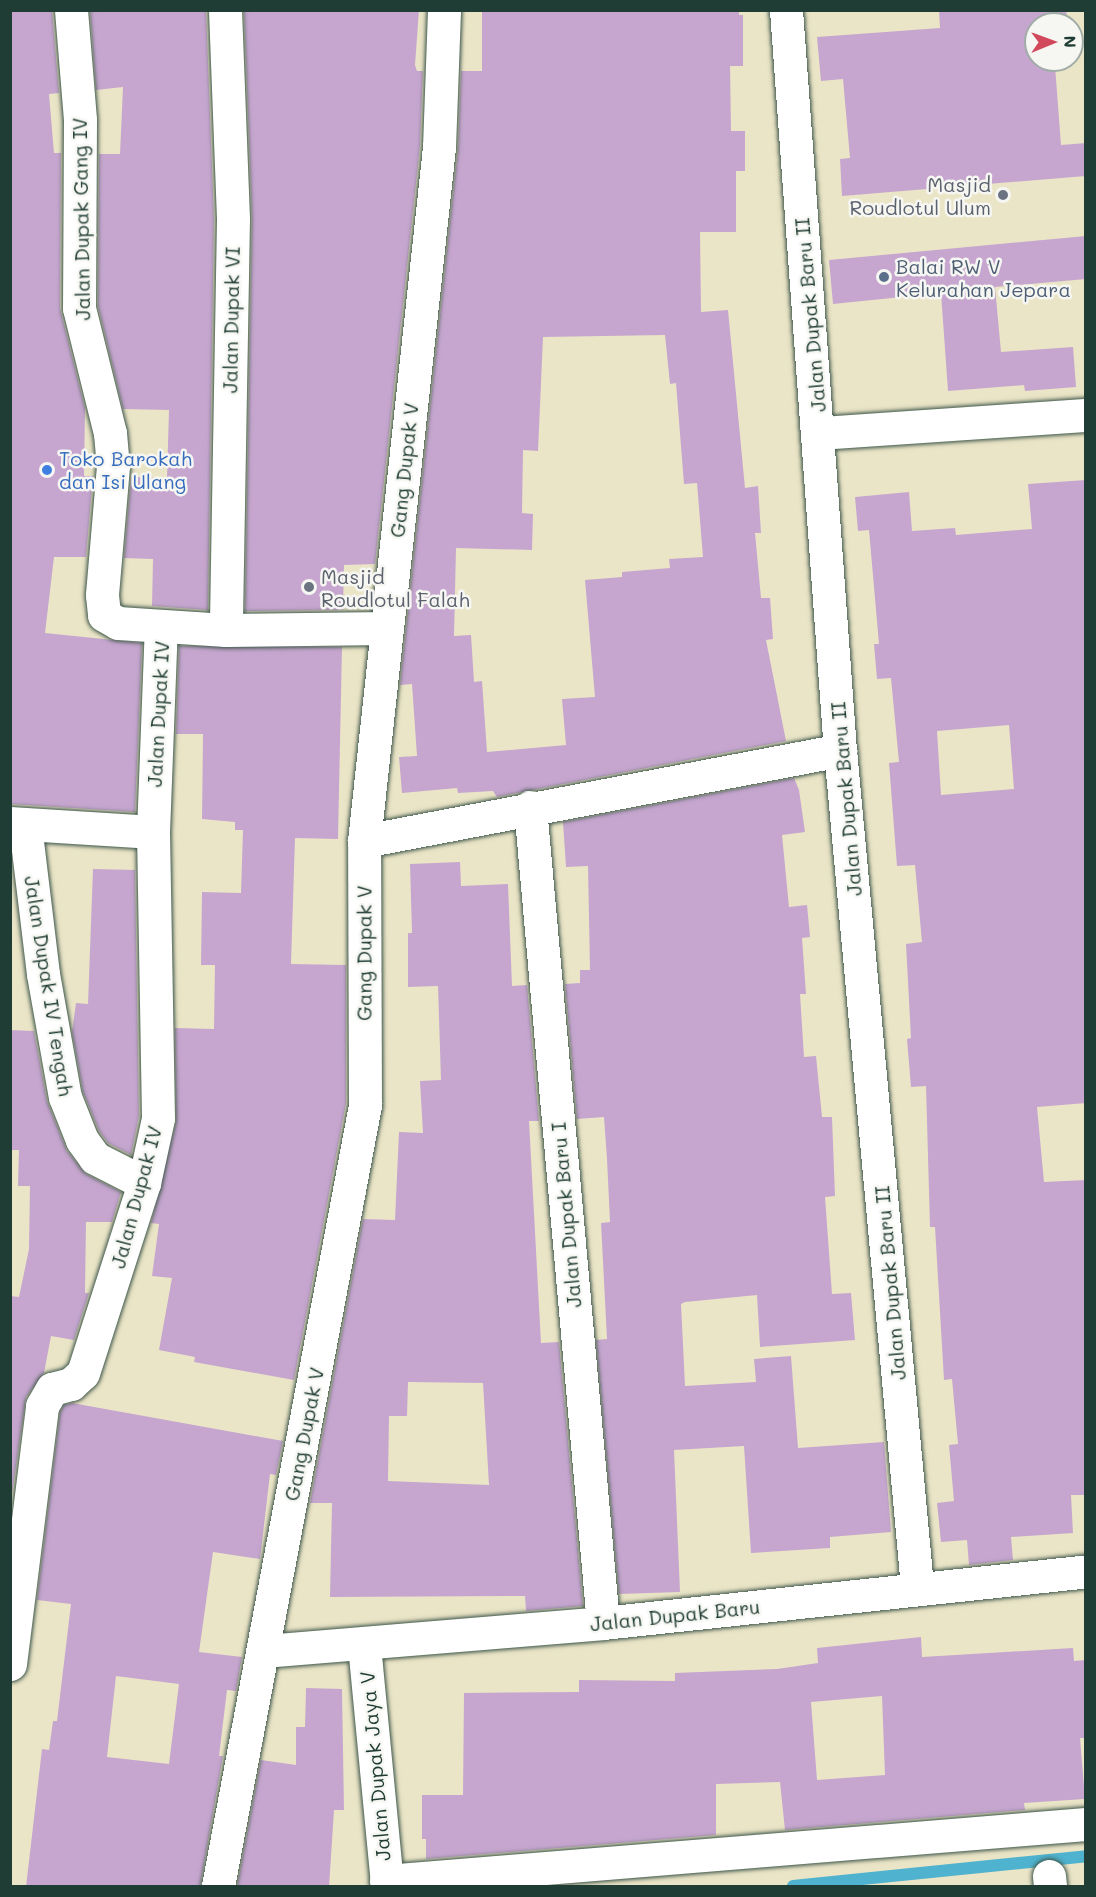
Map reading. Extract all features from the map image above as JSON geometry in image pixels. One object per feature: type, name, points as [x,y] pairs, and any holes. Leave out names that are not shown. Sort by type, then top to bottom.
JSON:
[{"type":"street","name":"Jalan Dupak Gang IV","points":[[71,10],[80,120],[79,308],[110,433],[113,466],[102,605],[109,620],[161,627]]},
{"type":"street","name":"Jalan Dupak VI","points":[[225,10],[233,219],[226,630]]},
{"type":"street","name":"Gang Dupak V","points":[[218,1887],[365,1105],[364,841],[439,147],[444,10]]},
{"type":"street","name":"Jalan Dupak Baru II","points":[[786,10],[820,433],[840,750],[917,1587]]},
{"type":"street","points":[[820,433],[1086,415]]},
{"type":"street","points":[[161,627],[226,630],[387,628]]},
{"type":"street","name":"Jalan Dupak IV","points":[[10,1664],[42,1406],[52,1389],[71,1384],[83,1372],[144,1183],[158,1118],[153,831],[161,627]]},
{"type":"street","points":[[364,841],[530,807],[840,750]]},
{"type":"street","name":"Jalan Dupak Baru I","points":[[530,807],[603,1623]]},
{"type":"street","name":"Jalan Dupak IV Tengah","points":[[144,1183],[95,1158],[82,1140],[65,1097],[18,824],[153,831]]},
{"type":"street","name":"Jalan Dupak Baru","points":[[264,1651],[364,1645],[603,1623],[917,1587],[1086,1572]]},
{"type":"street","name":"Jalan Dupak Jaya V","points":[[364,1645],[386,1884]]},
{"type":"street","points":[[386,1884],[629,1874],[1086,1824]]},
{"type":"building","points":[[10,10],[52,10],[59,93],[49,94],[54,153],[61,153],[60,308],[85,408],[84,476],[93,476],[86,557],[54,557],[45,633],[142,643],[135,812],[10,804]]},
{"type":"building","points":[[90,10],[206,10],[214,219],[208,610],[152,606],[153,559],[124,558],[131,477],[167,478],[169,410],[123,409],[98,306],[99,154],[120,154],[123,87],[96,90]]},
{"type":"building","points":[[244,10],[419,10],[415,65],[417,71],[423,71],[420,146],[375,564],[344,565],[343,610],[245,611],[252,218]]},
{"type":"building","points":[[482,10],[739,10],[739,15],[743,15],[743,66],[730,66],[731,131],[745,131],[745,171],[736,171],[736,232],[700,232],[701,312],[728,310],[745,488],[758,486],[761,533],[755,533],[761,598],[770,598],[773,639],[766,640],[786,741],[497,797],[493,791],[458,793],[457,788],[402,793],[399,757],[417,756],[412,684],[400,685],[458,149],[461,71],[482,71]],"holes":[[[665,335],[670,384],[676,383],[684,484],[697,483],[703,557],[669,559],[670,568],[622,572],[622,577],[585,580],[595,697],[562,699],[566,745],[487,752],[482,681],[474,682],[471,635],[454,636],[456,548],[532,550],[533,514],[522,513],[523,450],[538,451],[543,337]]]},
{"type":"building","points":[[939,10],[1066,10],[1066,12],[1024,12],[1024,72],[1055,72],[1061,145],[1086,143],[1086,176],[842,196],[840,159],[850,158],[843,79],[821,81],[817,37],[940,28]]},
{"type":"building","points":[[1086,236],[1086,279],[995,287],[1001,352],[1073,347],[1076,387],[1025,391],[1024,385],[948,391],[941,293],[833,304],[829,260]]},
{"type":"building","points":[[1086,480],[1086,1103],[1037,1107],[1044,1182],[1086,1180],[1086,1495],[1071,1495],[1073,1533],[1011,1537],[1013,1560],[969,1565],[967,1540],[941,1542],[937,1503],[954,1501],[949,1445],[958,1444],[952,1379],[944,1380],[935,1227],[930,1227],[926,1086],[911,1087],[907,1039],[911,1038],[906,944],[922,942],[915,865],[897,866],[889,763],[899,762],[891,678],[877,679],[874,644],[879,644],[869,530],[858,531],[855,497],[909,492],[912,531],[955,528],[956,535],[1032,529],[1028,484]],"holes":[[[1009,725],[1014,789],[941,795],[937,731]]]},
{"type":"building","points":[[179,646],[342,647],[338,839],[295,838],[291,964],[346,965],[346,1103],[294,1380],[194,1362],[195,1357],[159,1350],[172,1278],[152,1276],[159,1224],[151,1223],[176,1122],[175,1028],[214,1029],[215,965],[201,965],[202,892],[241,893],[243,830],[235,830],[235,822],[202,819],[203,734],[176,734]]},
{"type":"building","points":[[794,778],[799,790],[805,832],[782,835],[789,907],[807,905],[810,937],[802,938],[806,994],[800,994],[804,1057],[816,1056],[822,1117],[832,1117],[835,1196],[825,1197],[832,1294],[851,1293],[855,1340],[760,1347],[757,1295],[685,1302],[681,1304],[685,1386],[756,1382],[754,1359],[791,1356],[798,1448],[884,1442],[891,1532],[830,1537],[830,1548],[751,1553],[744,1446],[674,1450],[680,1592],[619,1594],[596,1340],[607,1339],[601,1223],[610,1222],[604,1117],[577,1119],[565,984],[580,983],[580,970],[590,970],[588,866],[566,867],[563,822]]},
{"type":"building","points":[[460,862],[461,886],[508,884],[512,986],[527,985],[539,1121],[529,1121],[541,1343],[559,1342],[583,1606],[526,1611],[525,1596],[330,1597],[332,1503],[310,1503],[363,1219],[395,1220],[399,1132],[423,1133],[420,1081],[441,1080],[438,986],[408,987],[408,933],[412,933],[410,864]],"holes":[[[408,1382],[483,1383],[489,1485],[388,1481],[389,1416],[407,1416]]]},
{"type":"building","points":[[93,869],[135,870],[139,1116],[131,1155],[108,1143],[99,1131],[83,1092],[72,1032],[76,1003],[88,1004]]},
{"type":"building","points":[[10,1030],[34,1031],[47,1101],[67,1151],[86,1174],[121,1192],[112,1222],[86,1222],[85,1293],[89,1293],[74,1340],[51,1336],[44,1373],[26,1397],[10,1508],[10,1296],[19,1297],[29,1249],[30,1186],[18,1186],[19,1150],[10,1150]]},
{"type":"building","points":[[72,1403],[283,1441],[276,1475],[270,1474],[260,1559],[213,1552],[199,1652],[242,1657],[236,1691],[227,1690],[219,1756],[223,1756],[200,1887],[26,1887],[42,1749],[49,1750],[53,1721],[57,1721],[71,1604],[37,1600],[60,1412],[64,1405]],"holes":[[[116,1676],[179,1684],[169,1764],[107,1757]]]},
{"type":"building","points":[[921,1637],[922,1657],[1073,1648],[1074,1661],[1086,1660],[1086,1738],[1080,1738],[1085,1799],[1024,1803],[1025,1810],[785,1830],[780,1782],[716,1784],[716,1835],[426,1859],[426,1839],[422,1839],[422,1795],[463,1795],[464,1693],[579,1692],[579,1680],[675,1681],[675,1673],[777,1669],[818,1663],[817,1648]],"holes":[[[882,1696],[885,1775],[817,1780],[811,1702]]]},
{"type":"building","points":[[306,1688],[342,1689],[344,1810],[334,1810],[329,1887],[237,1887],[261,1760],[296,1765],[296,1727],[305,1727]]},
{"type":"waterway","points":[[793,1886],[1086,1856]]},
{"type":"place","name":"Masjid Roudlotul Ulum","points":[[1003,195]]},
{"type":"place","name":"Balai RW V Kelurahan Jepara","points":[[884,277]]},
{"type":"place","name":"Toko Barokah dan Isi Ulang","points":[[47,470]]},
{"type":"place","name":"Masjid Roudlotul Falah","points":[[309,587]]}]
